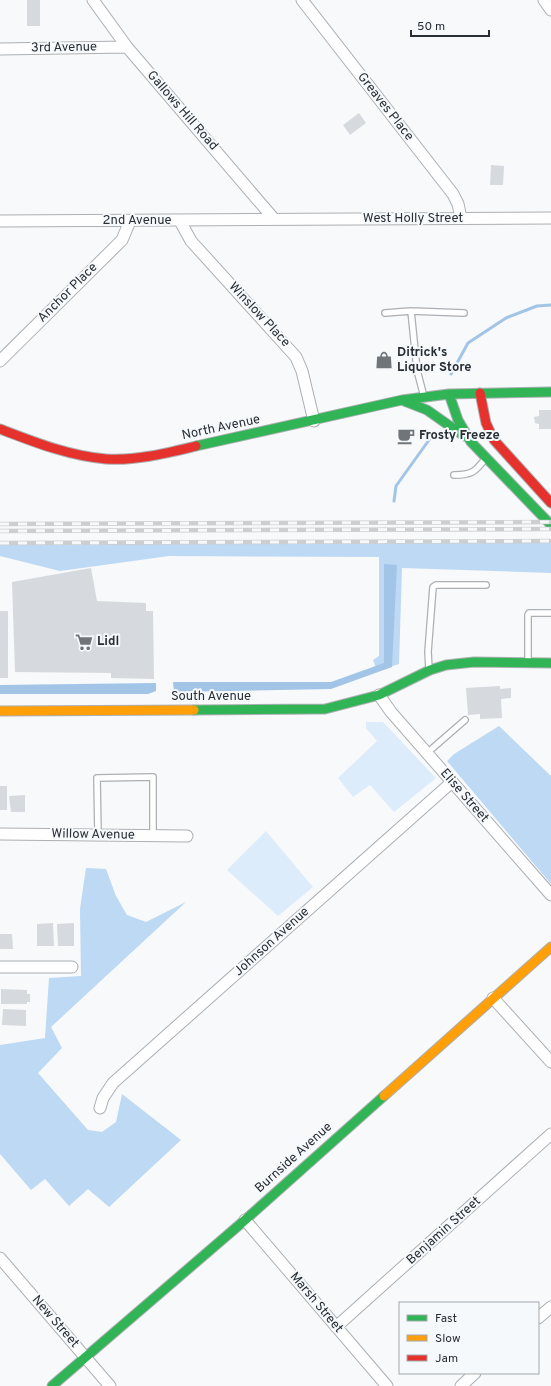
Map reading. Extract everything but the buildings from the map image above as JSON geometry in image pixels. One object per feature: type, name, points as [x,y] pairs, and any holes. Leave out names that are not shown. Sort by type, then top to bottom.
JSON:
[{"type":"main road","name":"North Avenue","points":[[0,429],[51,448],[76,455],[127,459],[163,454],[402,400],[449,394],[551,392]]},
{"type":"main road","points":[[480,393],[486,423],[494,440],[551,503]]},
{"type":"main road","points":[[449,394],[454,413],[471,442]]},
{"type":"main road","points":[[402,400],[438,416],[471,442],[551,524]]},
{"type":"main road","name":"South Avenue","points":[[0,711],[325,709],[379,695],[416,676],[446,665],[474,662],[551,663]]},
{"type":"main road","name":"Burnside Avenue","points":[[52,1386],[245,1220],[551,947]]},
{"type":"street","name":"Gallows Hill Road","points":[[92,0],[127,48],[274,219]]},
{"type":"street","name":"Greaves Place","points":[[302,0],[453,194],[458,204],[461,218]]},
{"type":"street","points":[[544,0],[551,10]]},
{"type":"street","name":"3rd Avenue","points":[[0,49],[127,48]]},
{"type":"street","name":"West Holly Street","points":[[274,219],[551,218]]},
{"type":"street","name":"2nd Avenue","points":[[0,222],[274,219]]},
{"type":"street","name":"Anchor Place","points":[[0,361],[122,240],[130,221]]},
{"type":"street","name":"Winslow Place","points":[[180,221],[191,242],[296,357],[302,371],[314,421]]},
{"type":"street","name":"Elise Street","points":[[379,695],[391,712],[551,895]]},
{"type":"street","name":"Johnson Avenue","points":[[100,1108],[103,1098],[113,1083],[452,782]]},
{"type":"street","name":"Willow Avenue","points":[[0,834],[187,836]]},
{"type":"street","points":[[0,967],[72,967]]},
{"type":"street","points":[[493,998],[551,1062]]},
{"type":"street","name":"Benjamin Street","points":[[336,1327],[551,1134]]},
{"type":"street","name":"Marsh Street","points":[[245,1220],[388,1386]]},
{"type":"street","name":"New Street","points":[[0,1258],[110,1386]]},
{"type":"street","points":[[539,1317],[551,1307]]},
{"type":"street","points":[[460,1386],[474,1374]]},
{"type":"lane","points":[[411,311],[417,370],[424,397]]},
{"type":"lane","points":[[385,313],[411,311],[464,312]]},
{"type":"lane","points":[[454,475],[466,475],[476,470],[486,458]]},
{"type":"lane","points":[[430,670],[428,652],[433,587],[436,585],[486,585]]},
{"type":"lane","points":[[528,663],[528,615],[530,613],[551,613]]},
{"type":"lane","points":[[427,753],[465,720]]},
{"type":"lane","points":[[98,835],[97,778],[153,778],[153,835]]},
{"type":"shaded area","points":[[551,542],[551,573],[402,568],[399,664],[377,671],[373,660],[379,656],[379,557],[169,556],[60,571],[0,556],[0,543]]},
{"type":"shaded area","points":[[384,564],[397,565],[392,667],[331,689],[174,692],[173,682],[331,682],[384,663]]},
{"type":"shaded area","points":[[156,683],[156,691],[148,694],[0,694],[0,685]]},
{"type":"shaded area","points":[[366,722],[383,722],[436,778],[394,812],[370,785],[353,797],[338,778],[377,741],[366,728]]},
{"type":"shaded area","points":[[499,726],[551,776],[551,884],[447,761],[454,754]]},
{"type":"shaded area","points":[[266,831],[313,887],[278,916],[227,870]]},
{"type":"shaded area","points":[[86,868],[106,869],[116,896],[127,915],[146,922],[186,902],[51,1027],[62,1048],[38,1073],[88,1130],[102,1132],[116,1122],[122,1094],[181,1140],[109,1207],[88,1189],[69,1206],[45,1179],[31,1190],[0,1154],[0,1045],[45,1038],[49,978],[81,976],[80,909]]},
{"type":"waterway","points":[[451,374],[468,343],[506,318],[537,306],[551,305]]},
{"type":"waterway","points":[[394,501],[396,486],[434,433]]},
{"type":"railway","points":[[0,524],[551,522]]},
{"type":"railway","points":[[0,531],[551,529]]},
{"type":"railway","points":[[0,543],[551,541]]},
{"type":"traffic: fast","points":[[196,446],[402,400],[449,394],[551,392]]},
{"type":"traffic: fast","points":[[449,394],[458,420],[471,442],[551,525]]},
{"type":"traffic: fast","points":[[404,401],[427,410],[464,436]]},
{"type":"traffic: fast","points":[[194,710],[325,709],[379,695],[430,670],[446,665],[474,662],[551,663]]},
{"type":"traffic: fast","points":[[52,1386],[245,1220],[384,1096]]},
{"type":"traffic: slow","points":[[0,711],[194,710]]},
{"type":"traffic: slow","points":[[384,1096],[551,947]]},
{"type":"traffic: jam","points":[[480,393],[486,423],[494,440],[551,503]]},
{"type":"traffic: jam","points":[[0,429],[65,452],[106,459],[140,458],[196,446]]},
{"type":"place","name":"Ditrick's Liquor Store","points":[[384,360]]},
{"type":"place","name":"Frosty Freeze","points":[[406,436]]},
{"type":"place","name":"Lidl","points":[[84,642]]}]
